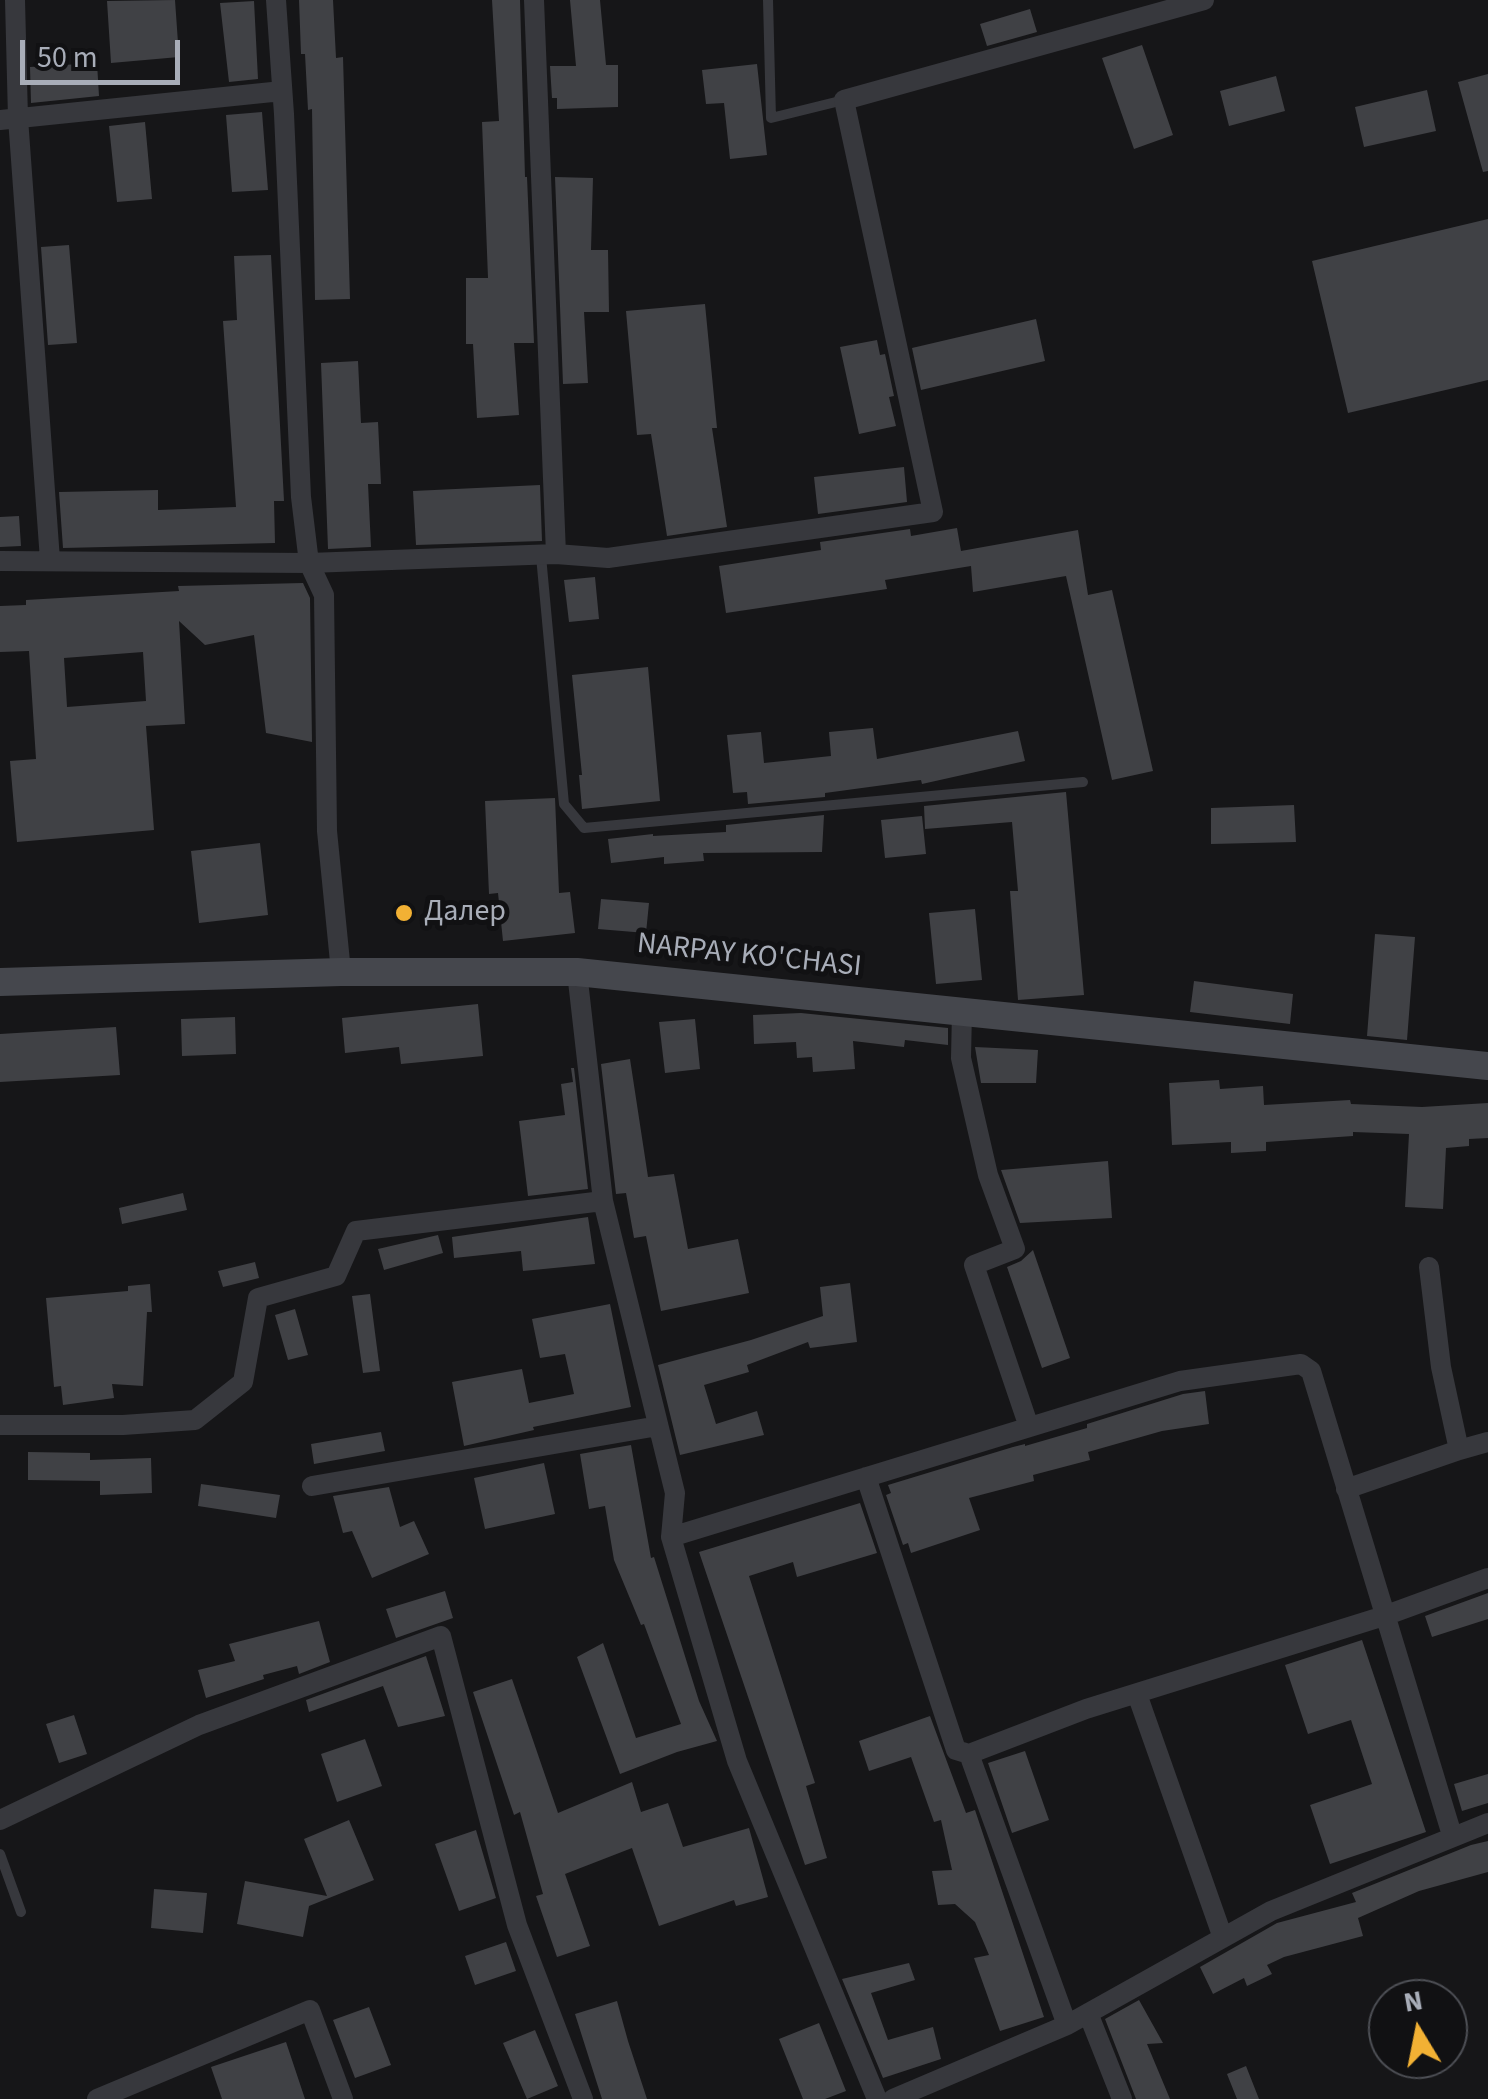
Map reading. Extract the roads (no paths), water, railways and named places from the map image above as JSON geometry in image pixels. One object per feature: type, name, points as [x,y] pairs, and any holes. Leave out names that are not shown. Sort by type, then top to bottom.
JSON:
[{"type":"main road","name":"NARPAY KO'CHASI","points":[[0,982],[341,972],[576,972],[1488,1066]]},
{"type":"street","points":[[14,0],[9,119],[50,560]]},
{"type":"street","points":[[276,0],[301,497],[309,563],[324,596],[327,832],[341,972]]},
{"type":"street","points":[[534,0],[548,555]]},
{"type":"street","points":[[0,561],[309,563],[548,555],[608,558],[932,512],[844,100],[1204,0]]},
{"type":"street","points":[[9,119],[282,91]]},
{"type":"street","points":[[576,972],[603,1202],[674,1492],[671,1537],[737,1761],[877,2099]]},
{"type":"street","points":[[962,1012],[960,1058],[988,1174],[1016,1249],[974,1265],[1028,1426]]},
{"type":"street","points":[[0,1425],[123,1425],[195,1420],[243,1382],[258,1298],[336,1276],[356,1231],[603,1202]]},
{"type":"street","points":[[1428,1268],[1441,1366],[1458,1450]]},
{"type":"street","points":[[671,1537],[1180,1381],[1301,1364],[1311,1371],[1452,1835]]},
{"type":"street","points":[[312,1486],[658,1426]]},
{"type":"street","points":[[1346,1489],[1488,1442]]},
{"type":"street","points":[[866,1478],[956,1750],[969,1754],[1086,1709],[1384,1616],[1488,1578]]},
{"type":"street","points":[[0,1820],[199,1725],[441,1636],[517,1925],[582,2099]]},
{"type":"street","points":[[1137,1694],[1223,1938]]},
{"type":"street","points":[[969,1754],[1067,2024]]},
{"type":"street","points":[[892,2099],[1067,2024],[1271,1911],[1488,1823]]},
{"type":"street","points":[[97,2099],[310,2010],[342,2099]]},
{"type":"street","points":[[1088,2013],[1122,2099]]},
{"type":"lane","points":[[768,0],[771,118],[844,100]]},
{"type":"lane","points":[[548,555],[564,804],[584,828],[1083,782]]},
{"type":"lane","points":[[0,1854],[21,1912]]},
{"type":"place","name":"Далер","points":[[404,913]]}]
